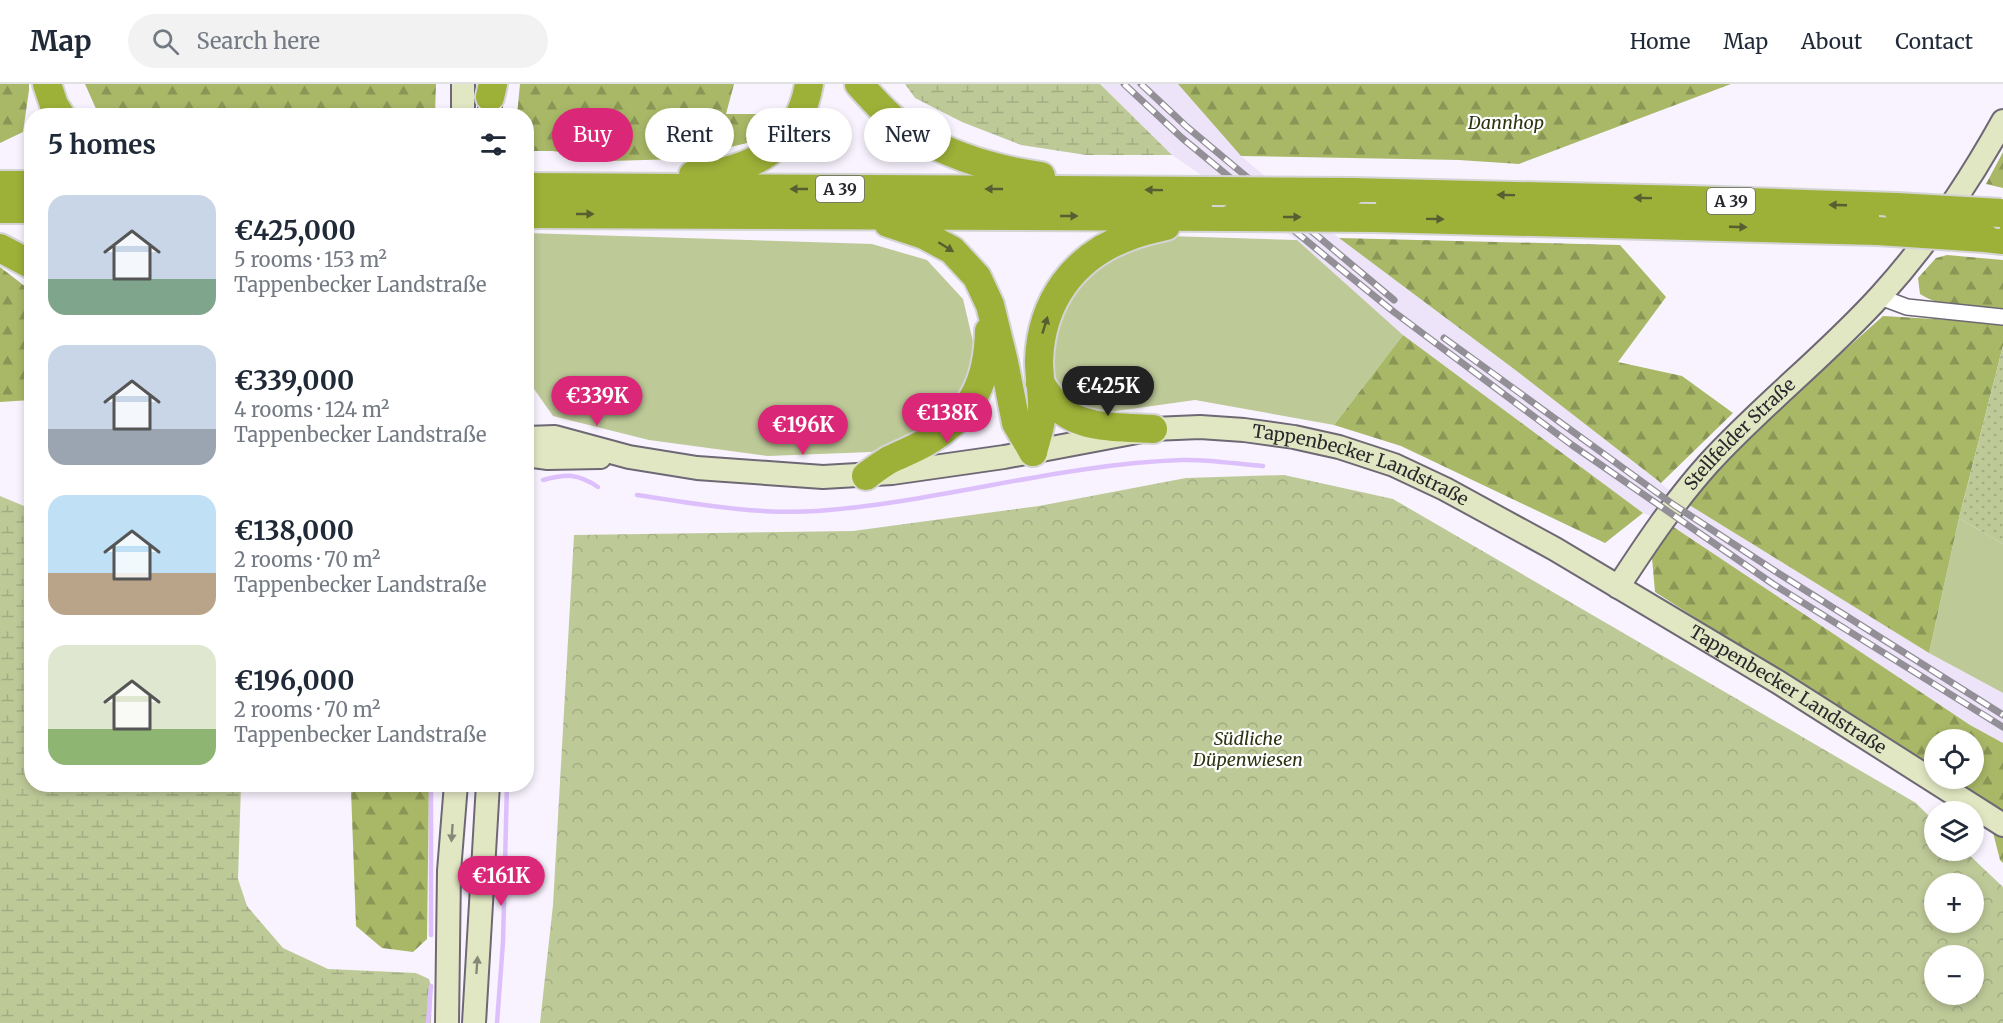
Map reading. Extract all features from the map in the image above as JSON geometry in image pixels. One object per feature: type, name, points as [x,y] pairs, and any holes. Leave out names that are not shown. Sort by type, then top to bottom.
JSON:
[{"type":"highway","points":[[47,84],[56,108]]},
{"type":"highway","points":[[606,188],[655,177],[708,175],[762,158],[783,142],[798,121],[807,101],[809,84]]},
{"type":"highway","points":[[859,84],[879,106],[913,133],[959,156],[996,168],[1041,176],[1074,190]]},
{"type":"highway","points":[[0,185],[24,185]]},
{"type":"highway","name":"A 39","points":[[534,187],[1351,192],[1690,200],[1896,207],[1998,226]]},
{"type":"highway","points":[[0,209],[24,209]]},
{"type":"highway","name":"A 39","points":[[534,214],[1376,218],[1878,231],[1998,226]]},
{"type":"highway","points":[[842,215],[893,224],[924,235],[952,250],[977,277],[990,305],[1016,423],[1033,452]]},
{"type":"highway","points":[[1033,452],[1042,413],[1039,361],[1042,332],[1053,298],[1073,272],[1098,251],[1130,236],[1197,217]]},
{"type":"highway","points":[[0,248],[24,261]]},
{"type":"highway","points":[[866,476],[889,460],[929,441],[950,426],[967,409],[980,386],[989,355],[990,305]]},
{"type":"highway","points":[[1040,383],[1058,407],[1077,420],[1099,425],[1153,429]]},
{"type":"street","points":[[463,84],[463,108]]},
{"type":"street","name":"Stellfelder Straße","points":[[1618,587],[1668,512],[1709,464],[1880,297],[1941,222],[2003,122]]},
{"type":"street","points":[[1880,297],[1907,307],[2003,316]]},
{"type":"street","name":"Tappenbecker Landstraße","points":[[543,450],[629,457],[697,468],[823,477],[866,476],[1033,452],[1153,429],[1200,427],[1244,430],[1294,437],[1338,447],[1394,465],[1455,494],[1555,549],[1778,682],[2003,825]]},
{"type":"street","points":[[534,434],[543,450],[534,463]]},
{"type":"street","points":[[447,1023],[449,871],[455,792]]},
{"type":"street","points":[[474,1023],[488,792]]},
{"type":"shaded area","points":[[1100,84],[1178,84],[1241,156],[1339,238],[1518,372],[1686,503],[1929,653],[2003,693],[2003,743],[1984,733],[1984,729],[1977,729],[1970,725],[1672,526],[1643,513],[1403,335],[1297,240],[1172,155]]},
{"type":"green space","points":[[0,84],[29,84],[26,108],[24,108],[23,132],[0,143]]},
{"type":"green space","points":[[85,84],[436,84],[435,108],[96,108]]},
{"type":"green space","points":[[520,84],[734,84],[728,108],[645,108],[645,160],[633,160],[633,108],[552,108],[552,151],[534,151],[534,108],[518,108]]},
{"type":"green space","points":[[905,84],[1100,84],[1172,155],[1086,155],[1021,145],[951,116],[951,108],[935,108],[915,98]]},
{"type":"green space","name":"Dannhop","points":[[1178,84],[1731,84],[1519,164],[1459,160],[1241,156]]},
{"type":"green space","points":[[734,114],[746,114],[746,143],[734,146]]},
{"type":"green space","points":[[2003,152],[2003,188],[1986,184]]},
{"type":"green space","points":[[534,233],[872,244],[927,260],[963,299],[975,350],[959,400],[919,434],[871,452],[768,456],[649,440],[553,416],[534,389]]},
{"type":"green space","points":[[1169,236],[1297,240],[1403,335],[1334,425],[1195,400],[1102,413],[1069,402],[1056,382],[1051,358],[1064,300],[1102,256]]},
{"type":"green space","points":[[1339,238],[1620,245],[1666,297],[1618,362],[1682,376],[1733,413],[1661,483]]},
{"type":"green space","points":[[1947,255],[2003,260],[2003,308],[1949,304],[1920,294],[1918,278],[1936,258]]},
{"type":"green space","points":[[0,267],[24,286],[24,400],[0,402]]},
{"type":"green space","points":[[1883,316],[2003,323],[2003,346],[1959,518],[1929,653],[1686,503],[1740,444]]},
{"type":"green space","points":[[1403,335],[1643,513],[1605,543],[1401,446],[1334,425]]},
{"type":"green space","points":[[2003,346],[2003,544],[1959,518]]},
{"type":"green space","name":"Südliche Düpenwiesen","points":[[1284,475],[1393,499],[1916,803],[1924,811],[1924,861],[1976,861],[2003,887],[2003,1023],[540,1023],[553,905],[574,535],[853,531],[1039,506],[1186,478]]},
{"type":"green space","points":[[0,496],[24,506],[24,792],[241,792],[238,879],[247,906],[283,948],[328,969],[416,973],[429,979],[432,990],[431,1023],[0,1023]]},
{"type":"green space","points":[[1959,518],[2003,544],[2003,693],[1929,653]]},
{"type":"green space","points":[[1672,526],[1977,729],[1924,729],[1924,765],[1655,592],[1652,558]]},
{"type":"green space","points":[[1984,733],[2003,743],[2003,863],[2000,860],[1986,805],[1984,801],[1980,801],[1961,789],[1984,789]]},
{"type":"green space","points":[[351,792],[429,792],[427,939],[413,952],[382,948],[356,926]]},
{"type":"waterway","points":[[637,495],[750,510],[817,511],[909,500],[1090,468],[1136,463],[1192,460],[1263,466]]},
{"type":"waterway","points":[[543,480],[572,476],[584,479],[598,487]]},
{"type":"waterway","points":[[431,792],[431,935]]},
{"type":"waterway","points":[[497,1023],[503,942],[507,792]]},
{"type":"waterway","points":[[428,1023],[431,986]]},
{"type":"railway","points":[[1124,84],[1182,138],[1394,312],[1572,445],[1773,584],[2003,727]]},
{"type":"railway","points":[[1141,84],[1187,127],[1394,300]]},
{"type":"railway","points":[[1444,338],[1674,505],[2003,715]]}]
